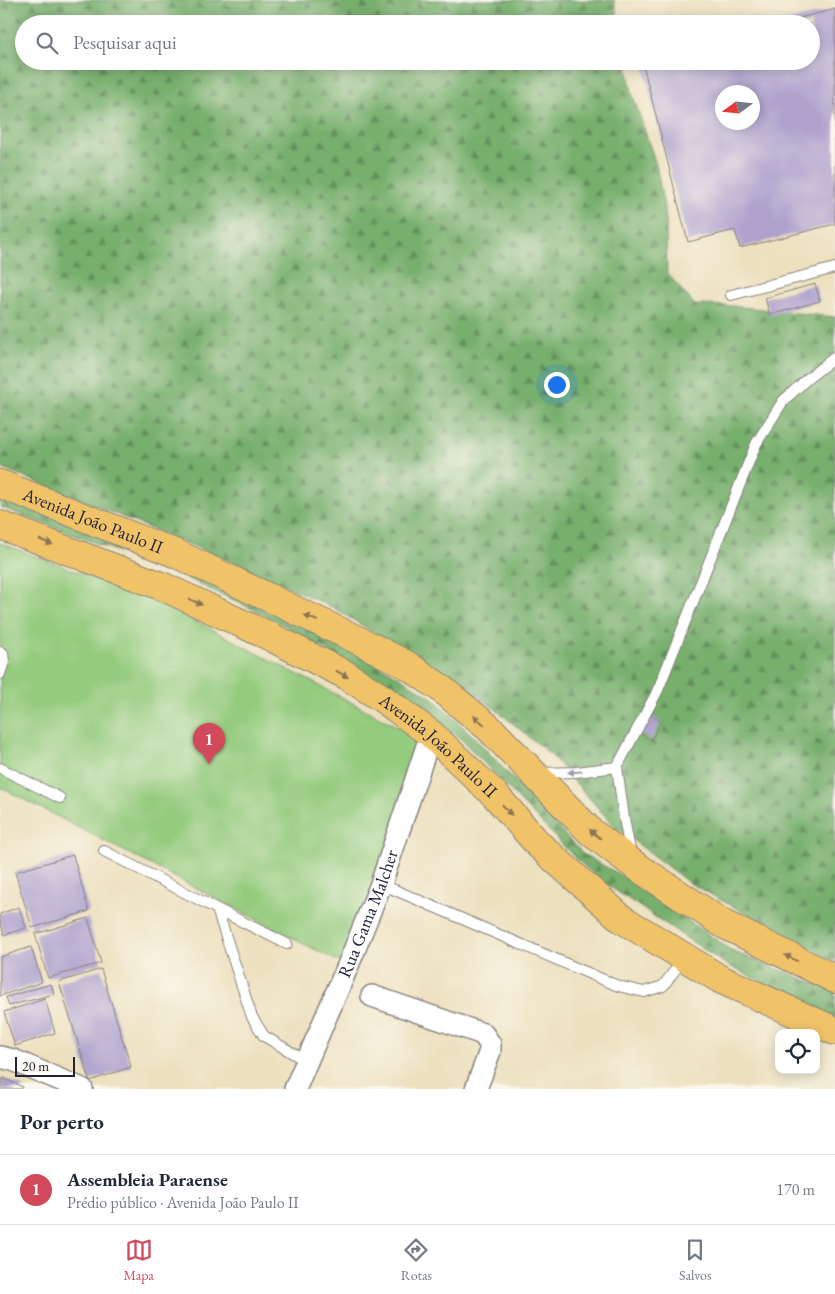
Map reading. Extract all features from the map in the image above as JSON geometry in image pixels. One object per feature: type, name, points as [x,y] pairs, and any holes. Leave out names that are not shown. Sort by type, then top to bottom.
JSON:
[{"type":"main road","name":"Avenida João Paulo II","points":[[0,484],[177,554],[407,665],[489,728],[591,832],[633,864],[725,926],[835,979]]},
{"type":"main road","name":"Avenida João Paulo II","points":[[0,525],[164,587],[273,638],[346,675],[431,734],[495,796],[539,845],[622,919],[720,979],[835,1031]]},
{"type":"street","name":"Rua Gama Malcher","points":[[295,1089],[381,884],[431,734]]},
{"type":"street","points":[[372,996],[483,1034],[490,1044],[490,1051],[476,1089]]},
{"type":"street","points":[[0,1057],[13,1060],[82,1089]]},
{"type":"lane","points":[[732,295],[835,268]]},
{"type":"lane","points":[[633,864],[617,767],[658,690],[756,444],[783,401],[835,357]]},
{"type":"lane","points":[[0,652],[5,657],[0,674]]},
{"type":"lane","points":[[533,773],[576,772],[617,767]]},
{"type":"lane","points":[[0,768],[60,798]]},
{"type":"lane","points":[[104,851],[287,944]]},
{"type":"lane","points":[[381,884],[618,986],[644,992],[663,986],[684,958]]},
{"type":"lane","points":[[216,909],[252,1017],[264,1036],[306,1062]]},
{"type":"green space","points":[[0,0],[614,0],[617,15],[15,15],[15,70],[628,70],[632,93],[656,164],[666,217],[667,273],[695,305],[733,306],[835,317],[835,962],[688,882],[613,825],[551,755],[483,699],[332,607],[213,554],[0,467]]},
{"type":"green space","points":[[0,495],[211,576],[393,673],[434,699],[473,736],[583,854],[629,880],[734,952],[835,991],[835,1018],[727,965],[603,882],[575,858],[461,739],[403,696],[277,621],[180,575],[0,507]]},
{"type":"green space","points":[[0,543],[159,602],[427,742],[345,965],[0,787]]},
{"type":"building","points":[[835,9],[835,224],[740,248],[735,230],[688,242],[644,70],[820,70],[820,15],[811,15]]},
{"type":"building","points":[[815,284],[820,301],[770,315],[765,298]]},
{"type":"building","points":[[649,714],[661,722],[651,740],[639,733]]},
{"type":"building","points":[[73,855],[89,911],[32,928],[15,872]]},
{"type":"building","points":[[19,907],[26,928],[4,935],[0,914]]},
{"type":"building","points":[[88,918],[101,963],[48,978],[35,934]]},
{"type":"building","points":[[31,947],[42,982],[0,996],[0,957]]},
{"type":"building","points":[[101,969],[131,1067],[90,1081],[59,982]]},
{"type":"building","points":[[51,984],[54,994],[9,1006],[6,997]]},
{"type":"building","points":[[45,999],[55,1033],[15,1046],[4,1012]]},
{"type":"building","points":[[3,1078],[23,1087],[22,1089],[0,1089]]},
{"type":"place","name":"Assembleia Paraense","points":[[209,764]]}]
